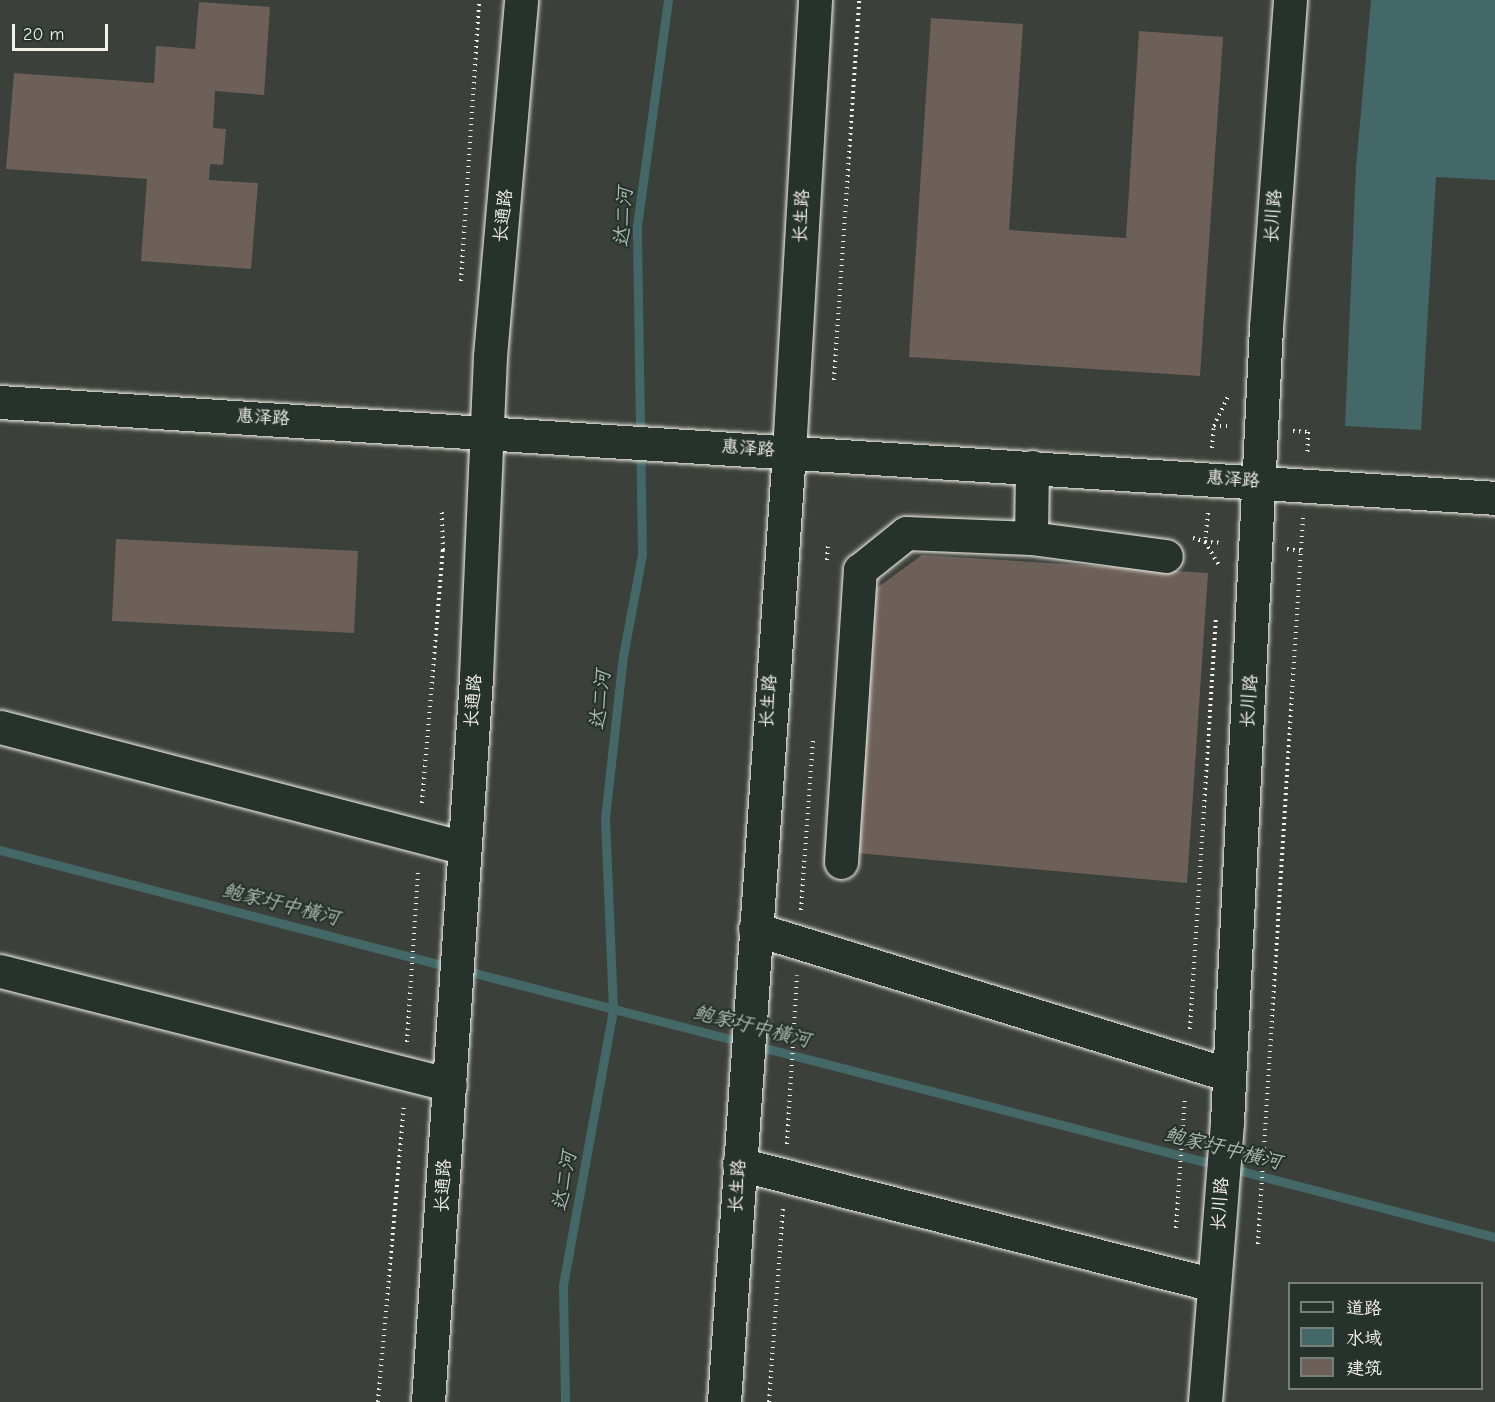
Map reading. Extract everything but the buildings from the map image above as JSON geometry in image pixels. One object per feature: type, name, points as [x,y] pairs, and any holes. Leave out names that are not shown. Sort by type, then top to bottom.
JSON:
[{"type":"street","name":"长通路","points":[[428,1402],[476,677],[485,433],[521,0]]},
{"type":"street","name":"长生路","points":[[724,1402],[789,452],[815,0]]},
{"type":"street","name":"长川路","points":[[1205,1402],[1227,1122],[1258,482],[1290,0]]},
{"type":"street","name":"惠泽路","points":[[0,402],[1495,498]]},
{"type":"street","points":[[1030,538],[1032,467]]},
{"type":"street","points":[[841,862],[860,570],[906,533],[1175,546]]},
{"type":"street","points":[[0,727],[464,848]]},
{"type":"street","points":[[755,929],[1229,1075]]},
{"type":"street","points":[[0,971],[407,1059],[451,1071]]},
{"type":"street","points":[[739,1164],[1214,1286]]},
{"type":"path","points":[[460,287],[479,0]]},
{"type":"path","points":[[834,380],[859,0]]},
{"type":"path","points":[[378,1402],[407,1059],[420,836],[443,550],[442,512]]},
{"type":"path","points":[[1175,546],[1205,542],[1220,562],[1219,574]]},
{"type":"path","points":[[1258,1244],[1301,551]]},
{"type":"path","points":[[1176,1228],[1216,610]]},
{"type":"path","points":[[769,1402],[796,989]]},
{"type":"shaded area","points":[[0,0],[1495,0],[1495,1402],[0,1402]]},
{"type":"water","points":[[1371,0],[1495,0],[1495,180],[1436,177],[1421,430],[1345,426],[1356,167]]},
{"type":"waterway","name":"达二河","points":[[565,1402],[563,1285],[613,1009],[605,818],[623,656],[642,554],[637,226],[668,0]]},
{"type":"waterway","name":"鲍家圩中横河","points":[[0,850],[450,967]]},
{"type":"waterway","name":"鲍家圩中横河","points":[[463,970],[1217,1165]]},
{"type":"waterway","name":"鲍家圩中横河","points":[[1230,1168],[1495,1237]]}]
